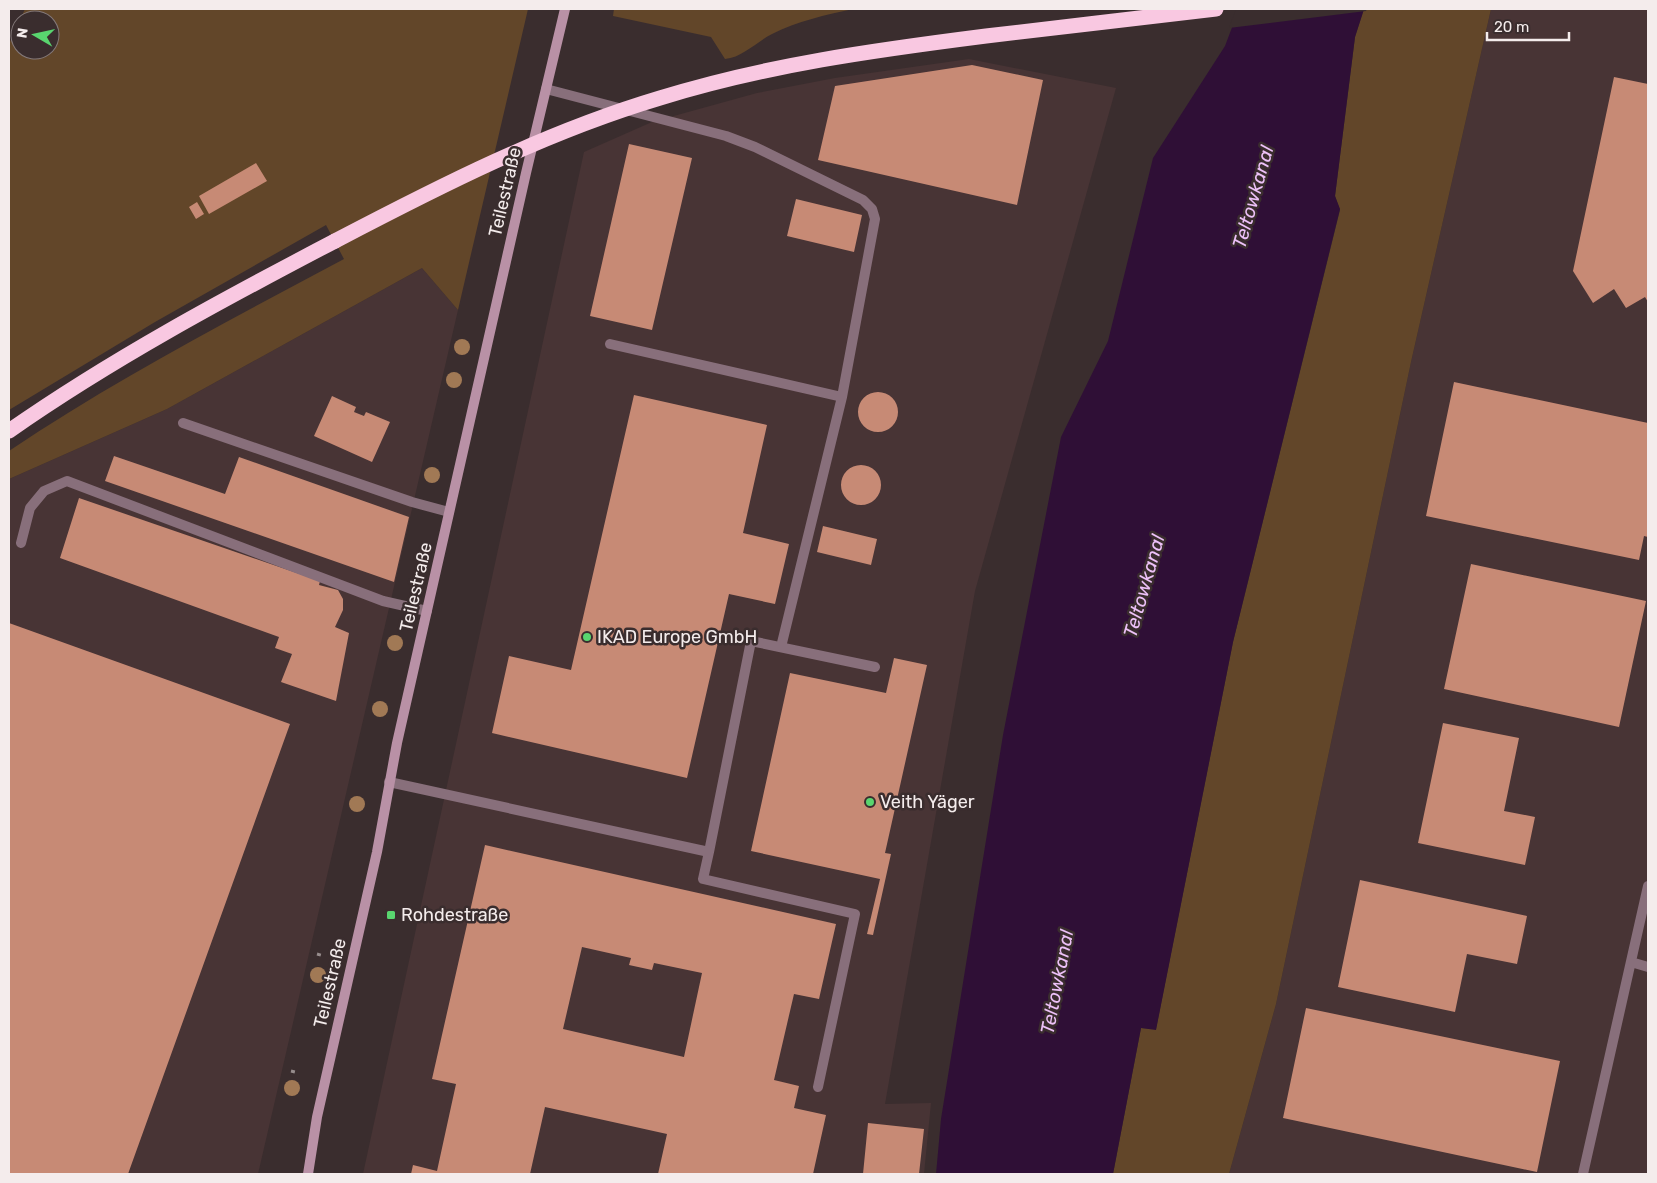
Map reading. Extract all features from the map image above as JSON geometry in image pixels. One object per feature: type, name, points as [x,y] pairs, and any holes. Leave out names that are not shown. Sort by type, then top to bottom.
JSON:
[{"type":"highway","points":[[9,431],[35,412],[198,314],[419,197],[566,130],[652,100],[713,83],[825,59],[938,42],[1216,9]]},
{"type":"street","name":"Teilestraße","points":[[308,1174],[321,1098],[377,852],[389,782],[565,9]]},
{"type":"lane","points":[[546,89],[726,136],[755,147],[863,200],[872,208],[875,219],[842,397],[781,647]]},
{"type":"lane","points":[[610,344],[842,397]]},
{"type":"lane","points":[[183,423],[412,502],[449,512]]},
{"type":"lane","points":[[21,543],[30,508],[44,491],[67,481],[389,603],[427,611]]},
{"type":"lane","points":[[818,1087],[856,914],[703,879],[751,641],[875,667]]},
{"type":"lane","points":[[389,782],[708,852]]},
{"type":"lane","points":[[1583,1174],[1631,962],[1646,908],[1648,886]]},
{"type":"lane","points":[[1631,962],[1648,967]]},
{"type":"path","points":[[317,954],[324,956]]},
{"type":"shaded area","points":[[528,9],[458,310],[422,268],[167,409],[9,479],[9,451],[90,399],[344,259],[326,225],[155,322],[9,410],[9,44],[10,42],[10,60],[60,60],[60,10],[25,10]]},
{"type":"shaded area","points":[[614,9],[853,9],[791,25],[766,37],[744,52],[725,59],[711,37],[613,16]]},
{"type":"shaded area","points":[[1364,9],[1491,9],[1411,362],[1276,1004],[1229,1174],[1113,1174],[1141,1028],[1156,1029],[1233,642],[1340,210],[1335,196],[1355,37]]},
{"type":"shaded area","points":[[1491,9],[1648,9],[1648,1174],[1229,1174],[1276,1004],[1411,362]]},
{"type":"shaded area","points":[[969,59],[1116,88],[975,591],[885,1104],[931,1103],[924,1174],[363,1174],[584,152],[652,122],[757,93],[835,78]]},
{"type":"shaded area","points":[[422,268],[458,310],[258,1174],[9,1174],[9,479],[167,409]]},
{"type":"water","name":"Teltowkanal","points":[[1239,9],[1364,9],[1355,37],[1335,196],[1340,209],[1233,642],[1156,1030],[1141,1028],[1113,1174],[936,1174],[941,1119],[1003,735],[1061,437],[1108,341],[1153,158],[1225,46]]},
{"type":"pier","points":[[1236,9],[1367,9],[1366,11],[1229,28]]},
{"type":"building","points":[[972,65],[1043,80],[1017,205],[818,160],[835,86]]},
{"type":"building","points":[[1614,77],[1648,84],[1648,302],[1645,297],[1626,308],[1614,289],[1593,303],[1573,271]]},
{"type":"building","points":[[629,144],[692,158],[652,330],[590,316]]},
{"type":"building","points":[[256,163],[267,181],[209,214],[199,196]]},
{"type":"building","points":[[796,199],[862,215],[854,252],[787,236]]},
{"type":"building","points":[[197,202],[204,214],[196,219],[189,207]]},
{"type":"building","points":[[1454,382],[1648,423],[1648,537],[1644,536],[1639,560],[1426,516]]},
{"type":"building","points":[[874,392],[882,392],[889,395],[895,401],[898,412],[895,423],[889,429],[882,432],[874,432],[867,429],[861,423],[858,416],[858,408],[861,401],[867,395]]},
{"type":"building","points":[[634,395],[767,425],[743,533],[789,544],[775,604],[729,594],[687,778],[492,733],[509,656],[571,670]]},
{"type":"building","points":[[332,396],[356,407],[354,412],[364,416],[366,412],[390,422],[372,462],[314,436]]},
{"type":"building","points":[[114,456],[225,494],[239,457],[409,517],[394,582],[105,481]]},
{"type":"building","points":[[865,465],[872,468],[878,474],[881,485],[880,493],[872,502],[865,505],[857,505],[850,502],[842,493],[841,481],[844,474],[853,466]]},
{"type":"building","points":[[79,498],[320,581],[319,585],[338,590],[343,599],[343,610],[335,627],[349,633],[336,701],[281,682],[292,654],[275,648],[279,637],[60,558]]},
{"type":"building","points":[[823,526],[877,539],[871,565],[817,552]]},
{"type":"building","points":[[1471,564],[1646,601],[1619,727],[1444,689]]},
{"type":"building","points":[[9,623],[290,724],[128,1174],[9,1174]]},
{"type":"building","points":[[894,658],[927,665],[885,853],[891,854],[873,935],[867,934],[880,879],[751,851],[790,673],[886,693]]},
{"type":"building","points":[[1443,723],[1519,738],[1504,811],[1535,817],[1525,865],[1418,843]]},
{"type":"building","points":[[485,845],[836,924],[819,999],[794,994],[774,1080],[799,1086],[794,1108],[826,1115],[813,1174],[658,1174],[667,1134],[545,1107],[530,1174],[411,1174],[413,1165],[437,1171],[456,1084],[432,1079]],"holes":[[[582,947],[631,958],[629,965],[652,970],[654,963],[702,973],[684,1057],[563,1029]]]},
{"type":"building","points":[[1360,880],[1527,916],[1517,964],[1467,954],[1455,1012],[1338,987]]},
{"type":"building","points":[[1306,1008],[1560,1061],[1537,1172],[1283,1118]]},
{"type":"building","points":[[868,1123],[924,1129],[919,1174],[863,1174]]},
{"type":"place","name":"IKAD Europe GmbH","points":[[587,637]]},
{"type":"place","name":"Veith Yäger","points":[[870,802]]},
{"type":"place","name":"Rohdestraße","points":[[391,915]]}]
